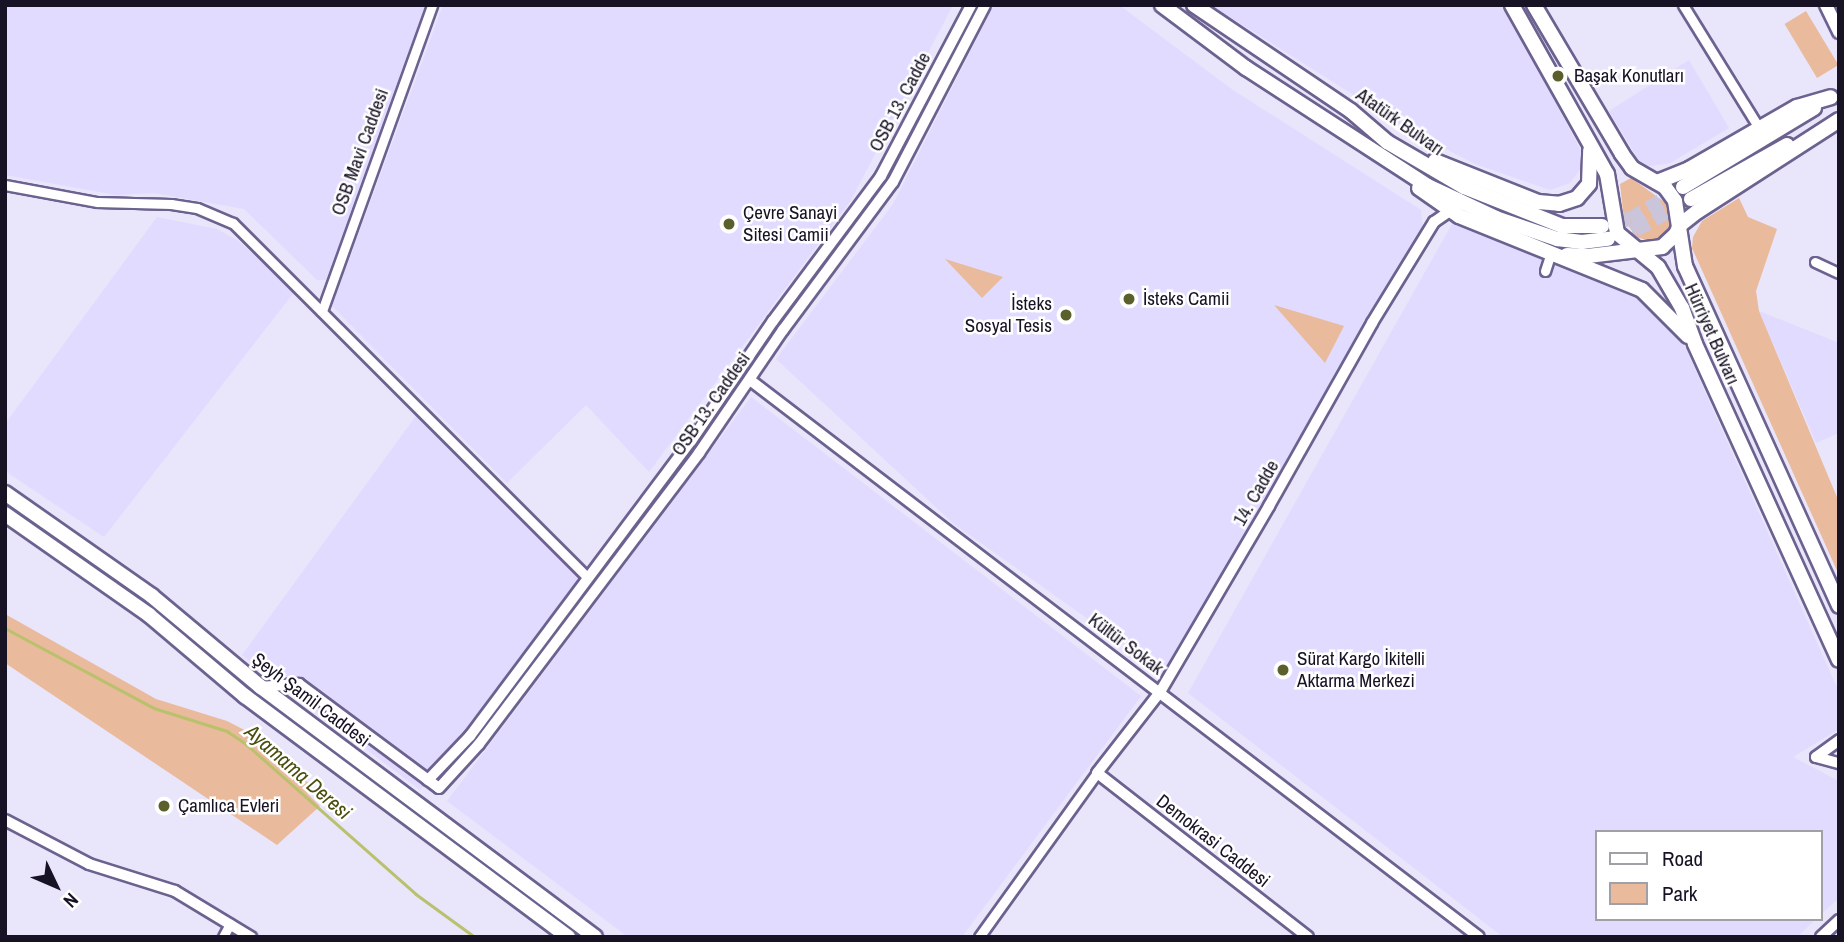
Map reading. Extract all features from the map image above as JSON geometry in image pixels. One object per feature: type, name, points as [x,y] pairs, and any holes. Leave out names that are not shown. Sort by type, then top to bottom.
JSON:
[{"type":"main road","points":[[1162,5],[1246,68],[1397,167],[1435,202],[1450,211],[1642,290],[1673,317],[1695,344]]},
{"type":"main road","name":"Atatürk Bulvarı","points":[[1194,5],[1351,111],[1387,142],[1464,187],[1542,220],[1605,233],[1557,239],[1525,230],[1453,199],[1397,167]]},
{"type":"main road","name":"Hürriyet Bulvarı","points":[[1512,5],[1611,183],[1617,233],[1665,276],[1839,660]]},
{"type":"main road","points":[[1534,5],[1622,154],[1632,168],[1657,182],[1689,169],[1797,107],[1835,94]]},
{"type":"main road","points":[[1826,5],[1839,32]]},
{"type":"main road","points":[[1835,94],[1687,193],[1839,118]]},
{"type":"main road","points":[[1552,253],[1588,256],[1662,247],[1676,234],[1680,225],[1839,118]]},
{"type":"main road","points":[[1387,142],[1486,184],[1548,204],[1569,202],[1586,190],[1591,178],[1589,142]]},
{"type":"main road","name":"Hürriyet Bulvarı","points":[[1657,182],[1672,195],[1679,213],[1680,250],[1685,266],[1839,607]]},
{"type":"main road","name":"Şeyh Şamil Caddesi","points":[[5,493],[152,596],[261,687],[595,937]]},
{"type":"main road","name":"Şeyh Şamil Caddesi","points":[[5,514],[149,615],[246,696],[568,937]]},
{"type":"street","name":"OSB Mavi Caddesi","points":[[322,311],[432,5]]},
{"type":"street","name":"OSB 13. Cadde","points":[[855,212],[881,176],[971,5]]},
{"type":"street","name":"OSB 13. Caddesi","points":[[855,212],[773,321],[691,441],[470,736],[428,780],[439,788],[479,744],[595,591],[750,380],[783,330],[878,204],[893,183],[985,5]]},
{"type":"street","points":[[1683,5],[1759,128]]},
{"type":"street","points":[[5,185],[97,202],[172,204],[218,215],[245,234],[587,577],[595,591]]},
{"type":"street","points":[[866,198],[878,204]]},
{"type":"street","points":[[1434,222],[1435,202]]},
{"type":"street","points":[[1434,222],[1450,211]]},
{"type":"street","points":[[855,212],[867,218]]},
{"type":"street","name":"14. Cadde","points":[[1097,773],[1160,692],[1434,222]]},
{"type":"street","points":[[1545,271],[1552,253]]},
{"type":"street","points":[[1815,262],[1839,272]]},
{"type":"street","name":"Kültür Sokak","points":[[750,380],[1479,937]]},
{"type":"street","points":[[261,687],[299,684],[428,780]]},
{"type":"street","points":[[1839,740],[1816,757],[1839,763]]},
{"type":"street","points":[[979,937],[1097,773]]},
{"type":"street","name":"Demokrasi Caddesi","points":[[1097,773],[1308,937]]},
{"type":"street","points":[[5,820],[89,864],[175,891],[251,937]]},
{"type":"street","points":[[1821,937],[1839,920]]},
{"type":"street","points":[[223,937],[230,924]]},
{"type":"shaded area","points":[[5,5],[429,5],[331,275],[325,280],[317,280],[244,209],[154,193],[116,195],[5,175]]},
{"type":"shaded area","points":[[443,5],[953,5],[851,200],[649,472],[586,405],[507,483],[332,306]]},
{"type":"shaded area","points":[[994,5],[1119,5],[1233,90],[1421,210],[1423,229],[1167,675],[954,524],[776,359],[893,204]]},
{"type":"shaded area","points":[[1211,5],[1504,5],[1581,151],[1580,169],[1570,183],[1550,190],[1475,164],[1409,130]]},
{"type":"shaded area","points":[[1689,60],[1729,128],[1670,163],[1643,167],[1609,111]]},
{"type":"shaded area","points":[[157,217],[217,229],[237,240],[295,291],[104,537],[5,471],[5,424]]},
{"type":"shaded area","points":[[1452,224],[1641,292],[1681,338],[1839,692],[1839,729],[1793,757],[1839,781],[1839,898],[1823,912],[1823,830],[1596,830],[1596,921],[1814,921],[1797,937],[1503,937],[1188,693]]},
{"type":"shaded area","points":[[1759,311],[1839,343],[1839,433],[1816,443]]},
{"type":"shaded area","points":[[751,397],[1141,696],[962,937],[628,937],[447,801]]},
{"type":"shaded area","points":[[418,413],[584,583],[420,790],[242,655]]},
{"type":"green space","points":[[1806,11],[1838,65],[1817,78],[1785,24]]},
{"type":"green space","points":[[1631,178],[1670,206],[1672,222],[1665,235],[1658,240],[1636,237],[1624,219],[1620,184]]},
{"type":"green space","points":[[1739,198],[1748,217],[1777,229],[1756,291],[1759,311],[1839,502],[1839,575],[1692,248],[1693,237],[1702,221]]},
{"type":"green space","points":[[945,259],[1003,277],[982,298]]},
{"type":"green space","points":[[1274,305],[1344,326],[1325,363]]},
{"type":"green space","points":[[5,614],[156,699],[227,721],[254,735],[313,787],[307,793],[320,806],[277,845],[5,663]]},
{"type":"waterway","name":"Ayamama Deresi","points":[[5,628],[154,708],[227,731],[245,743],[416,894],[475,937]]},
{"type":"tunnel","points":[[1603,226],[1630,219],[1679,190]]},
{"type":"tunnel","points":[[1612,238],[1636,230],[1691,199]]},
{"type":"place","name":"Başak Konutları","points":[[1558,76]]},
{"type":"place","name":"Çevre Sanayi Sitesi Camii","points":[[729,224]]},
{"type":"place","name":"İsteks Camii","points":[[1129,299]]},
{"type":"place","name":"İsteks Sosyal Tesis","points":[[1066,315]]},
{"type":"place","name":"Sürat Kargo İkitelli Aktarma Merkezi","points":[[1283,670]]},
{"type":"place","name":"Çamlıca Evleri","points":[[164,806]]}]
